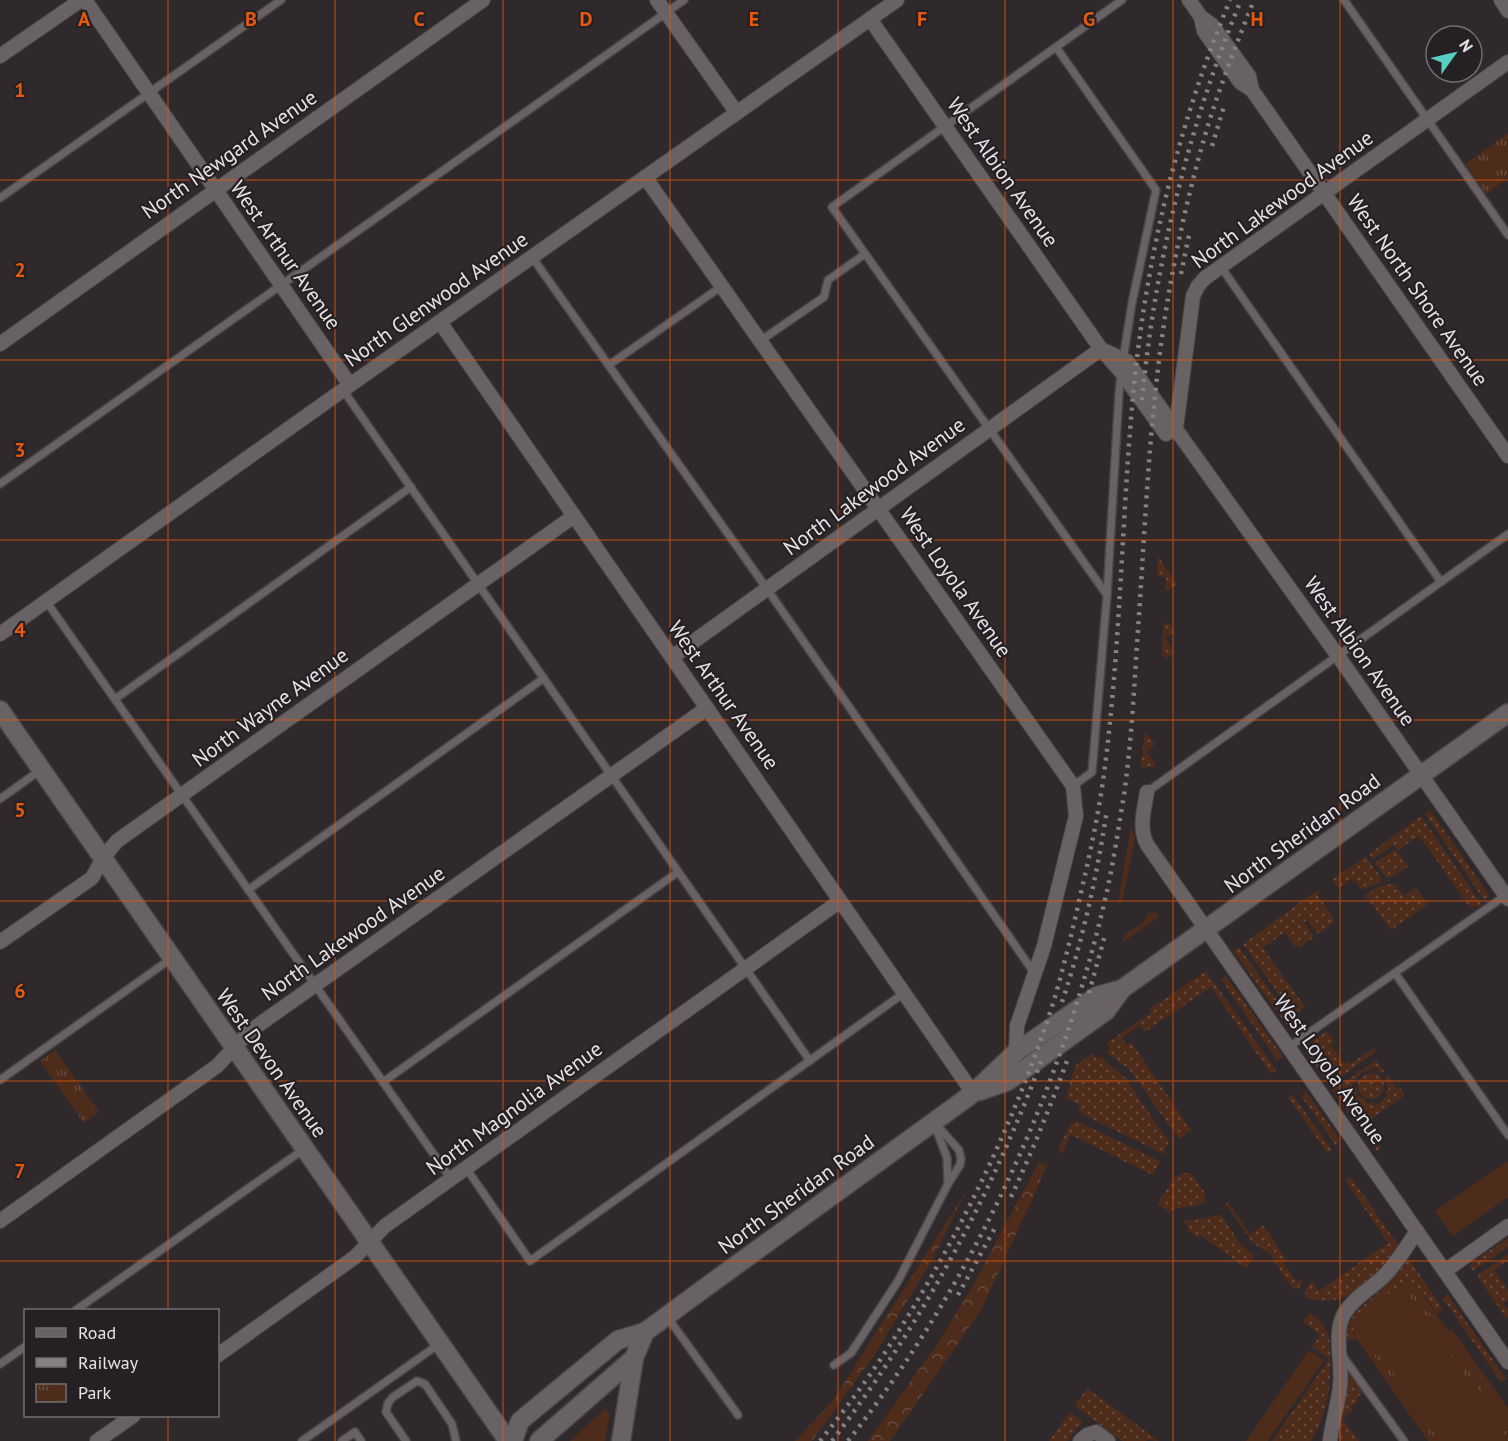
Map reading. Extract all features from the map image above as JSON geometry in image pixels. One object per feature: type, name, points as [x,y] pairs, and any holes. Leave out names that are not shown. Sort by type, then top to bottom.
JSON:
[{"type":"main road","name":"West Devon Avenue","points":[[0,710],[508,1441]]},
{"type":"main road","name":"North Sheridan Road","points":[[973,1093],[1008,1081],[1106,1011],[1122,989],[1508,713]]},
{"type":"main road","name":"North Sheridan Road","points":[[513,1441],[520,1421],[618,1340],[645,1332],[973,1093],[1016,1052],[1096,996],[1122,989]]},
{"type":"main road","points":[[621,1441],[634,1358],[645,1332]]},
{"type":"main road","points":[[539,1441],[634,1358]]},
{"type":"street","points":[[0,56],[83,0]]},
{"type":"street","name":"West Arthur Avenue","points":[[83,0],[281,285],[346,387]]},
{"type":"street","name":"North Newgard Avenue","points":[[0,344],[483,0]]},
{"type":"street","points":[[657,0],[736,113]]},
{"type":"street","name":"North Glenwood Avenue","points":[[0,634],[346,387],[897,0]]},
{"type":"street","name":"West North Shore Avenue","points":[[1189,0],[1201,17],[1204,31],[1240,82],[1252,90],[1508,456]]},
{"type":"street","points":[[1501,0],[1508,10]]},
{"type":"street","name":"West Albion Avenue","points":[[870,19],[1101,349],[1123,366],[1166,434],[1176,428],[1507,896]]},
{"type":"street","name":"North Lakewood Avenue","points":[[1176,428],[1193,296],[1205,278],[1508,62]]},
{"type":"street","name":"West Loyola Avenue","points":[[645,177],[1073,786],[1076,816],[1044,945],[1017,1026],[1016,1052]]},
{"type":"street","name":"West Arthur Avenue","points":[[440,322],[973,1093]]},
{"type":"street","name":"North Lakewood Avenue","points":[[672,657],[1101,349]]},
{"type":"street","name":"North Wayne Avenue","points":[[0,942],[92,878],[103,858],[117,841],[574,516]]},
{"type":"street","name":"North Lakewood Avenue","points":[[0,1221],[217,1066],[250,1031],[707,708]]},
{"type":"street","name":"West Loyola Avenue","points":[[1147,792],[1142,830],[1144,839],[1508,1362]]},
{"type":"street","name":"North Magnolia Avenue","points":[[219,1354],[355,1257],[385,1226],[840,901]]},
{"type":"street","points":[[1445,1271],[1508,1226]]},
{"type":"street","points":[[1330,1441],[1340,1388],[1341,1366],[1338,1336],[1340,1322],[1345,1311],[1394,1265],[1417,1231]]},
{"type":"street","points":[[97,1441],[132,1417]]},
{"type":"street","points":[[1080,1441],[1096,1432],[1108,1441]]},
{"type":"lane","points":[[0,198],[281,0]]},
{"type":"lane","points":[[0,484],[684,0]]},
{"type":"lane","points":[[1107,595],[832,207],[1122,0]]},
{"type":"lane","points":[[1344,0],[1508,235]]},
{"type":"lane","points":[[1056,47],[1156,190],[1132,303],[1119,393],[1107,595],[1092,772],[1073,786]]},
{"type":"lane","points":[[760,341],[824,297],[828,280],[865,254]]},
{"type":"lane","points":[[532,257],[1035,974]]},
{"type":"lane","points":[[1221,267],[1442,582]]},
{"type":"lane","points":[[609,365],[722,286]]},
{"type":"lane","points":[[346,387],[411,487],[810,1061]]},
{"type":"lane","points":[[115,699],[411,487]]},
{"type":"lane","points":[[1147,792],[1508,534]]},
{"type":"lane","points":[[46,601],[451,1179]]},
{"type":"lane","points":[[248,890],[544,678]]},
{"type":"lane","points":[[0,799],[42,769]]},
{"type":"lane","points":[[383,1082],[678,872]]},
{"type":"lane","points":[[1289,1047],[1507,896]]},
{"type":"lane","points":[[0,1080],[172,958]]},
{"type":"lane","points":[[1395,973],[1508,1135]]},
{"type":"lane","points":[[466,1168],[530,1261],[904,993]]},
{"type":"lane","points":[[934,1121],[947,1158],[948,1184]]},
{"type":"lane","points":[[834,1365],[850,1353],[898,1281],[960,1165],[960,1154],[955,1144],[934,1121]]},
{"type":"lane","points":[[79,1309],[305,1149]]},
{"type":"lane","points":[[667,1316],[738,1415]]},
{"type":"lane","points":[[302,1441],[440,1344]]},
{"type":"lane","points":[[0,1364],[24,1347]]},
{"type":"lane","points":[[1340,1352],[1404,1441]]},
{"type":"lane","points":[[406,1441],[386,1412],[388,1403],[393,1397],[417,1381],[425,1383],[452,1424],[456,1441]]},
{"type":"lane","points":[[342,1441],[355,1432],[362,1441]]},
{"type":"green space","points":[[1508,133],[1508,178],[1486,194],[1465,164]]},
{"type":"green space","points":[[1158,556],[1177,585],[1169,590],[1165,590],[1166,577],[1157,576]]},
{"type":"green space","points":[[1166,623],[1174,630],[1165,638],[1174,652],[1165,659],[1162,655],[1163,625]]},
{"type":"green space","points":[[1145,731],[1155,744],[1147,752],[1157,767],[1141,767]]},
{"type":"green space","points":[[1430,810],[1490,896],[1484,900],[1425,814]]},
{"type":"green space","points":[[1421,816],[1482,906],[1469,906],[1419,836],[1398,850],[1392,846],[1373,859],[1369,854]]},
{"type":"green space","points":[[1131,827],[1135,838],[1122,903],[1118,902]]},
{"type":"green space","points":[[1395,849],[1408,866],[1393,877],[1387,878],[1375,863]]},
{"type":"green space","points":[[1366,856],[1381,878],[1381,882],[1361,889],[1351,879],[1339,888],[1332,880]]},
{"type":"green space","points":[[1394,883],[1404,896],[1416,888],[1428,904],[1391,930],[1365,895],[1378,887]]},
{"type":"green space","points":[[1319,889],[1317,894],[1335,922],[1318,934],[1307,920],[1304,922],[1314,937],[1299,948],[1285,932],[1263,948],[1305,1007],[1293,1015],[1243,944]]},
{"type":"green space","points":[[1155,912],[1160,916],[1122,943],[1125,934],[1141,924],[1147,914]]},
{"type":"green space","points":[[1239,947],[1296,1027],[1291,1031],[1233,951]]},
{"type":"green space","points":[[1206,971],[1276,1070],[1271,1074],[1211,987],[1145,1032],[1140,1025],[1122,1038],[1127,1045],[1131,1042],[1191,1130],[1179,1139],[1129,1069],[1106,1052],[1111,1049],[1107,1043],[1152,1012],[1150,1009]]},
{"type":"green space","points":[[1226,975],[1284,1058],[1276,1059],[1221,979]]},
{"type":"green space","points":[[1327,1031],[1335,1042],[1331,1045],[1344,1064],[1348,1061],[1351,1064],[1373,1048],[1377,1051],[1339,1078],[1312,1041]]},
{"type":"green space","points":[[1308,1043],[1335,1081],[1329,1085],[1305,1051]]},
{"type":"green space","points":[[55,1050],[99,1112],[84,1123],[40,1061]]},
{"type":"green space","points":[[1092,1053],[1097,1059],[1102,1056],[1126,1078],[1169,1142],[1163,1154],[1084,1115],[1080,1112],[1078,1104],[1066,1098],[1075,1066]]},
{"type":"green space","points":[[1376,1060],[1384,1071],[1381,1073],[1378,1068],[1371,1067],[1362,1072],[1356,1080],[1354,1079],[1352,1086],[1356,1087],[1357,1097],[1371,1104],[1374,1101],[1374,1105],[1380,1103],[1388,1095],[1385,1093],[1389,1086],[1385,1078],[1388,1076],[1397,1089],[1400,1088],[1405,1095],[1368,1121],[1342,1084]]},
{"type":"green space","points":[[1371,1073],[1380,1077],[1384,1086],[1380,1095],[1371,1099],[1362,1095],[1358,1086],[1362,1077]]},
{"type":"green space","points":[[1338,1086],[1381,1148],[1377,1151],[1332,1090]]},
{"type":"green space","points":[[1305,1090],[1339,1138],[1336,1146],[1302,1097]]},
{"type":"green space","points":[[1292,1094],[1332,1150],[1328,1154],[1288,1097]]},
{"type":"green space","points":[[1077,1121],[1160,1161],[1153,1175],[1071,1135],[1062,1154],[1060,1153],[1058,1149],[1070,1124]]},
{"type":"green space","points":[[1508,1161],[1508,1197],[1453,1236],[1435,1211]]},
{"type":"green space","points":[[1039,1162],[1047,1165],[980,1312],[890,1441],[868,1441],[935,1347],[971,1289]]},
{"type":"green space","points":[[1191,1173],[1205,1193],[1205,1201],[1198,1205],[1173,1209],[1170,1213],[1157,1204],[1176,1176]]},
{"type":"green space","points":[[1351,1177],[1399,1246],[1389,1262],[1374,1278],[1348,1296],[1331,1301],[1306,1297],[1306,1288],[1312,1281],[1319,1291],[1388,1243],[1346,1181]]},
{"type":"green space","points":[[966,1191],[934,1257],[873,1357],[812,1441],[795,1441],[834,1399]]},
{"type":"green space","points":[[1228,1203],[1250,1234],[1263,1225],[1286,1259],[1283,1262],[1297,1282],[1303,1279],[1300,1287],[1295,1290],[1285,1279],[1271,1255],[1252,1242],[1225,1204]]},
{"type":"green space","points":[[1221,1215],[1240,1243],[1254,1256],[1246,1268],[1200,1235],[1198,1238],[1189,1232],[1185,1221]]},
{"type":"green space","points":[[1508,1238],[1508,1247],[1473,1271],[1469,1265]]},
{"type":"green space","points":[[1508,1254],[1508,1260],[1494,1270],[1508,1291],[1508,1300],[1504,1303],[1508,1309],[1506,1318],[1477,1276]]},
{"type":"green space","points":[[1409,1259],[1443,1309],[1437,1314],[1423,1294],[1354,1334],[1357,1340],[1344,1339],[1355,1313],[1390,1282]]},
{"type":"green space","points":[[1404,1285],[1412,1285],[1419,1290],[1448,1331],[1452,1329],[1508,1408],[1508,1426],[1419,1298],[1413,1292],[1407,1291],[1394,1296],[1372,1311],[1360,1321],[1358,1330],[1434,1441],[1428,1441],[1356,1338],[1353,1326],[1359,1315]]},
{"type":"green space","points":[[1409,1290],[1419,1298],[1508,1426],[1508,1441],[1434,1441],[1359,1334],[1358,1326],[1364,1317]]},
{"type":"green space","points":[[1408,1294],[1508,1441],[1441,1441],[1362,1326]]},
{"type":"green space","points":[[1448,1295],[1506,1379],[1501,1382],[1443,1299]]},
{"type":"green space","points":[[1310,1313],[1322,1323],[1329,1337],[1331,1364],[1326,1404],[1311,1441],[1272,1441],[1329,1359],[1312,1347],[1320,1335],[1303,1322]]},
{"type":"green space","points":[[1309,1350],[1324,1360],[1268,1441],[1246,1441]]},
{"type":"green space","points":[[1345,1368],[1363,1392],[1357,1398],[1359,1401],[1351,1407],[1353,1410],[1342,1418],[1359,1441],[1340,1441],[1337,1434]]},
{"type":"green space","points":[[1087,1388],[1159,1441],[1122,1441],[1075,1406]]},
{"type":"green space","points":[[606,1408],[610,1415],[605,1441],[570,1441]]},
{"type":"green space","points":[[1070,1412],[1083,1421],[1068,1441],[1049,1441]]},
{"type":"railway","points":[[820,1441],[888,1348],[914,1307],[961,1222],[1022,1089],[1055,997],[1086,873],[1102,788],[1117,646],[1128,455],[1137,355],[1154,251],[1178,149],[1230,0]]},
{"type":"railway","points":[[1142,400],[1156,298],[1176,197],[1205,97],[1241,0]]},
{"type":"railway","points":[[848,1441],[893,1380],[934,1317],[972,1252],[1006,1184],[1036,1115],[1063,1045],[1086,973],[1108,887],[1124,795],[1133,700],[1151,436],[1174,263],[1209,122],[1254,0]]},
{"type":"railway","points":[[1212,146],[1225,103]]},
{"type":"railway","points":[[1181,274],[1190,230]]},
{"type":"railway","points":[[1062,1002],[1089,907],[1107,810]]},
{"type":"railway","points":[[1089,993],[1105,935]]},
{"type":"railway","points":[[832,1441],[896,1351],[952,1256],[1001,1158],[1043,1056]]},
{"type":"railway","points":[[1011,1197],[1067,1061]]},
{"type":"railway","points":[[958,1295],[996,1226]]}]
